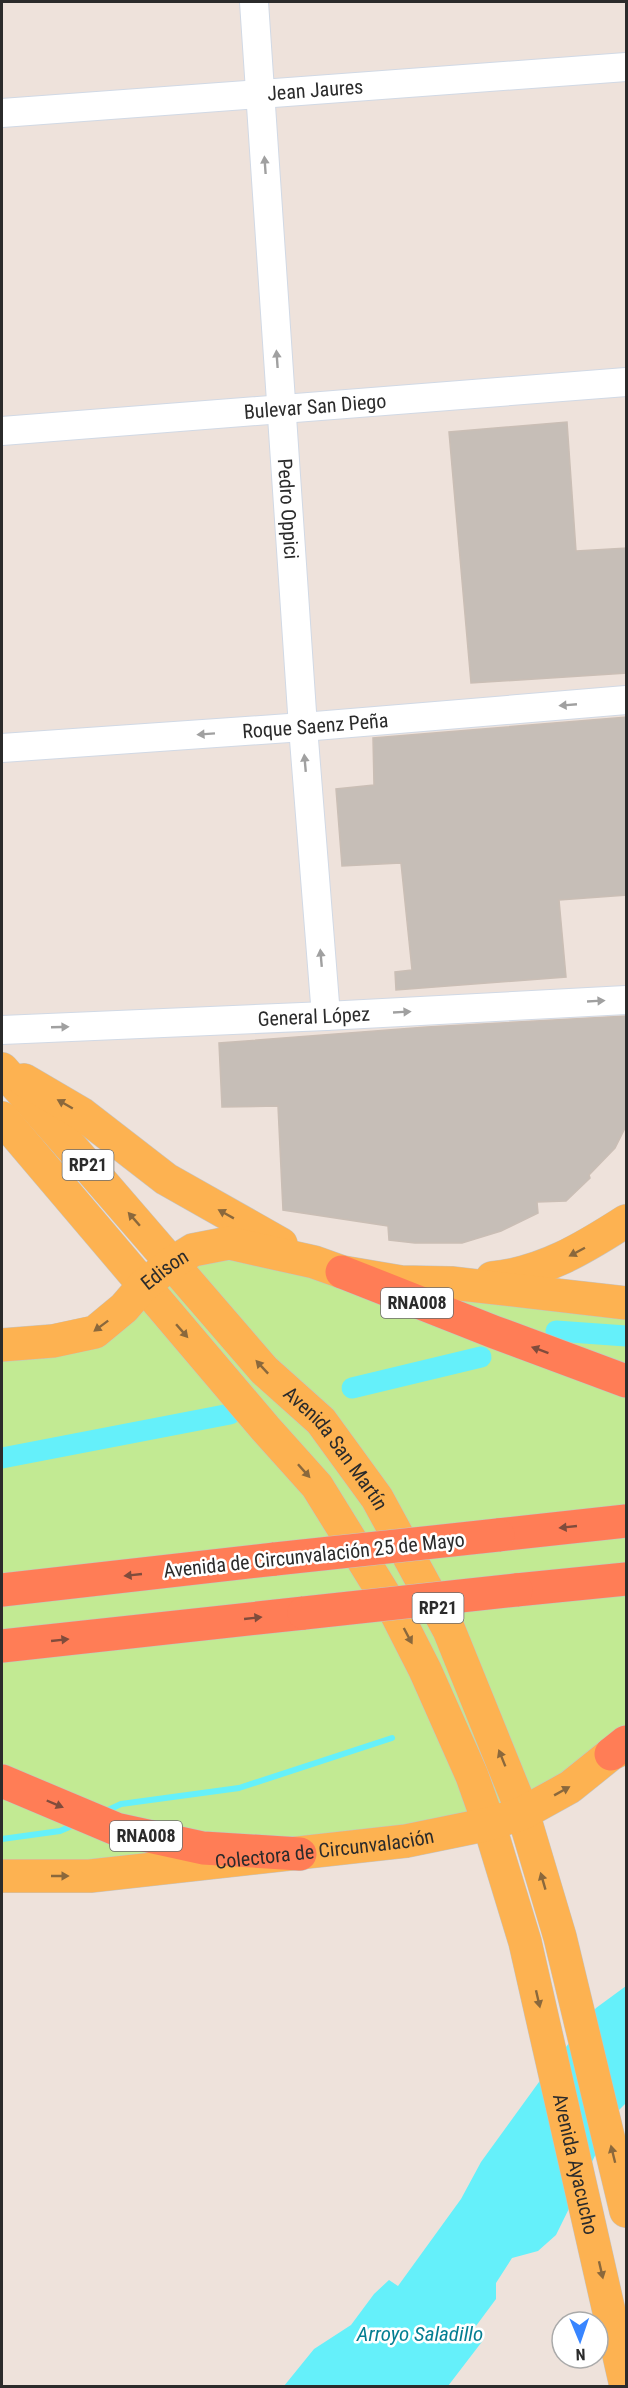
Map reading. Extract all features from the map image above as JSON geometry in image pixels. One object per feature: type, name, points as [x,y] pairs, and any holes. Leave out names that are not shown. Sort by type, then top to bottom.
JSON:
[{"type":"highway","name":"RNA008","points":[[328,1267],[627,1381]]},
{"type":"highway","name":"Avenida de Circunvalación 25 de Mayo","points":[[2,1590],[627,1521]]},
{"type":"highway","points":[[2,1646],[627,1579]]},
{"type":"highway","name":"RNA008","points":[[2,1781],[116,1829],[203,1848],[300,1854]]},
{"type":"main road","name":"Avenida San Martín","points":[[2,1068],[264,1370],[321,1420],[376,1498],[449,1630],[523,1813],[560,1937]]},
{"type":"main road","points":[[2,1068],[82,1114],[166,1179],[328,1267]]},
{"type":"main road","name":"Avenida San Martín","points":[[2,1118],[317,1486],[397,1616],[426,1670],[472,1776],[525,1942]]},
{"type":"main road","points":[[451,1283],[514,1276],[575,1254],[627,1221]]},
{"type":"main road","name":"Edison","points":[[2,1344],[53,1341],[95,1332],[172,1263],[193,1250],[229,1243],[402,1282],[451,1283]]},
{"type":"main road","points":[[451,1283],[627,1303]]},
{"type":"main road","name":"Colectora de Circunvalación","points":[[2,1876],[90,1876],[300,1854],[406,1841],[489,1824],[523,1813],[570,1787],[622,1748]]},
{"type":"main road","name":"Avenida Ayacucho","points":[[560,1937],[627,2211]]},
{"type":"main road","name":"Avenida Ayacucho","points":[[525,1942],[627,2386]]},
{"type":"street","name":"Pedro Oppici","points":[[254,2],[280,408],[326,1016]]},
{"type":"street","name":"Jean Jaures","points":[[2,113],[627,67]]},
{"type":"street","name":"Bulevar San Diego","points":[[2,431],[627,382]]},
{"type":"street","name":"Roque Saenz Peña","points":[[2,748],[303,727],[627,700]]},
{"type":"street","name":"General López","points":[[2,1030],[627,1000]]},
{"type":"green space","points":[[193,1250],[626,1303],[626,1747],[523,1813],[2,1876],[2,1345],[53,1341]]},
{"type":"water","name":"Arroyo Saladillo","points":[[626,1986],[626,2103],[616,2113],[556,2235],[538,2251],[512,2258],[496,2283],[496,2299],[473,2330],[484,2339],[448,2386],[284,2386],[314,2349],[351,2325],[374,2294],[389,2280],[398,2286],[461,2199],[481,2162],[539,2082],[596,2008]]},
{"type":"building","points":[[567,422],[576,551],[627,548],[627,673],[471,683],[449,432]]},
{"type":"building","points":[[627,717],[627,895],[559,900],[566,977],[396,990],[395,972],[412,970],[401,863],[342,866],[336,789],[374,785],[373,738]]},
{"type":"building","points":[[627,1016],[627,1124],[615,1148],[589,1175],[590,1178],[566,1201],[537,1202],[538,1213],[501,1231],[462,1243],[415,1243],[389,1240],[388,1226],[283,1210],[278,1106],[222,1107],[219,1043],[427,1027]]},
{"type":"waterway","points":[[556,1331],[626,1336]]},
{"type":"waterway","points":[[352,1388],[481,1357]]},
{"type":"waterway","points":[[2,1458],[230,1414]]},
{"type":"waterway","points":[[106,1811],[121,1804],[239,1788],[392,1738]]},
{"type":"waterway","points":[[2,1839],[60,1831],[74,1825]]}]
